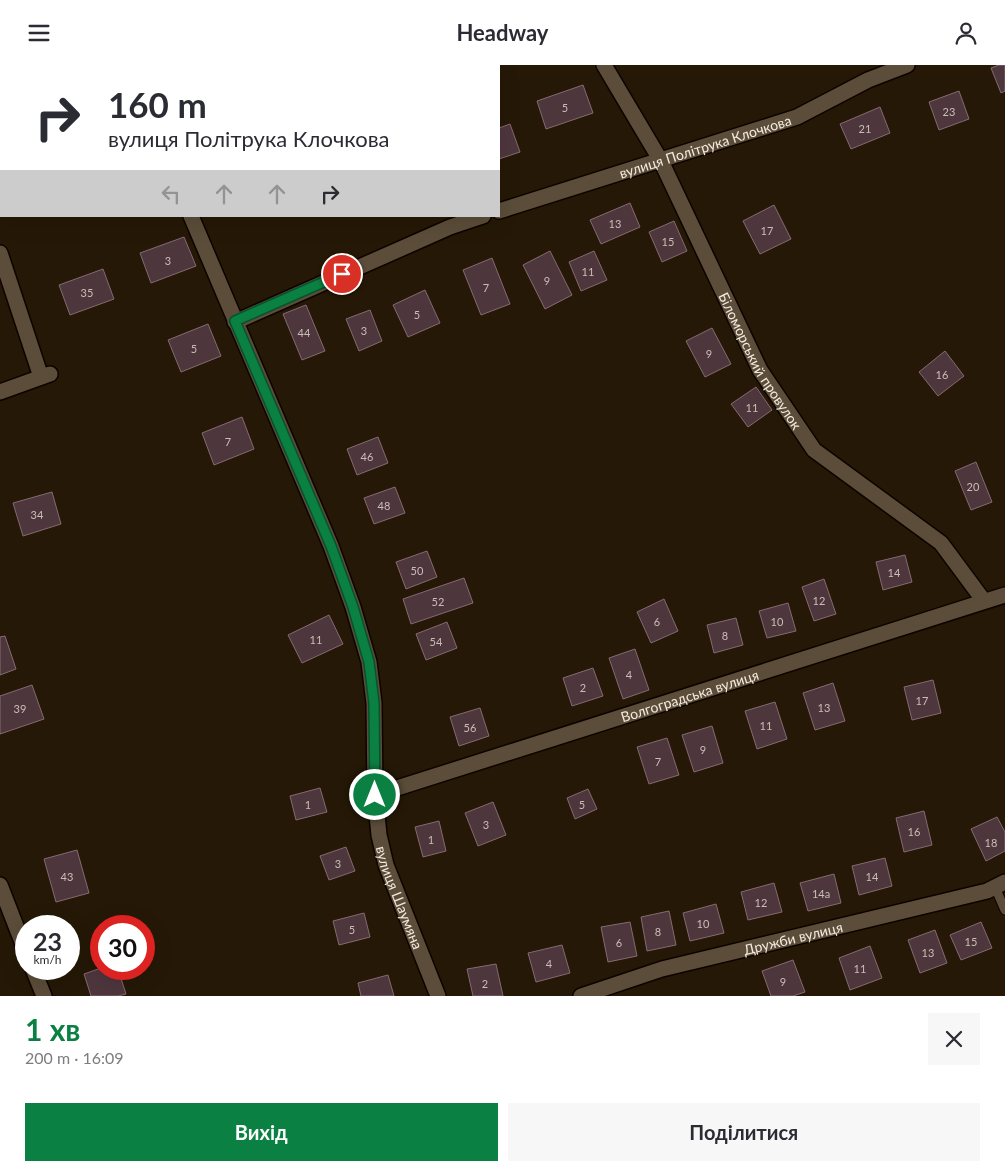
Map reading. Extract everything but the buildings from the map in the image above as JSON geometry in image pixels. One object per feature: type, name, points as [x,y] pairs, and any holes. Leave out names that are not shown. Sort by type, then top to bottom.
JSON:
[{"type":"street","name":"Біломорський провулок","points":[[604,65],[661,161],[760,370],[814,450],[940,543],[984,601]]},
{"type":"street","name":"вулиця Політрука Клочкова","points":[[500,211],[798,117],[868,80],[906,65]]},
{"type":"street","name":"вулиця Шаумяна","points":[[191,217],[331,546],[353,607],[369,662],[374,703],[375,795],[379,835],[386,865],[438,996]]},
{"type":"street","points":[[235,321],[447,221],[476,217]]},
{"type":"street","points":[[0,253],[46,376],[0,392]]},
{"type":"street","name":"Волгоградська вулиця","points":[[375,795],[1005,595]]},
{"type":"street","name":"Дружби вулиця","points":[[581,996],[662,969],[987,891],[1000,884]]},
{"type":"street","points":[[0,885],[15,924]]},
{"type":"street","points":[[37,980],[44,996]]},
{"type":"lane","points":[[1000,884],[1005,910]]},
{"type":"route","points":[[342,274],[235,321],[331,546],[353,607],[369,662],[374,703],[375,795]]}]
